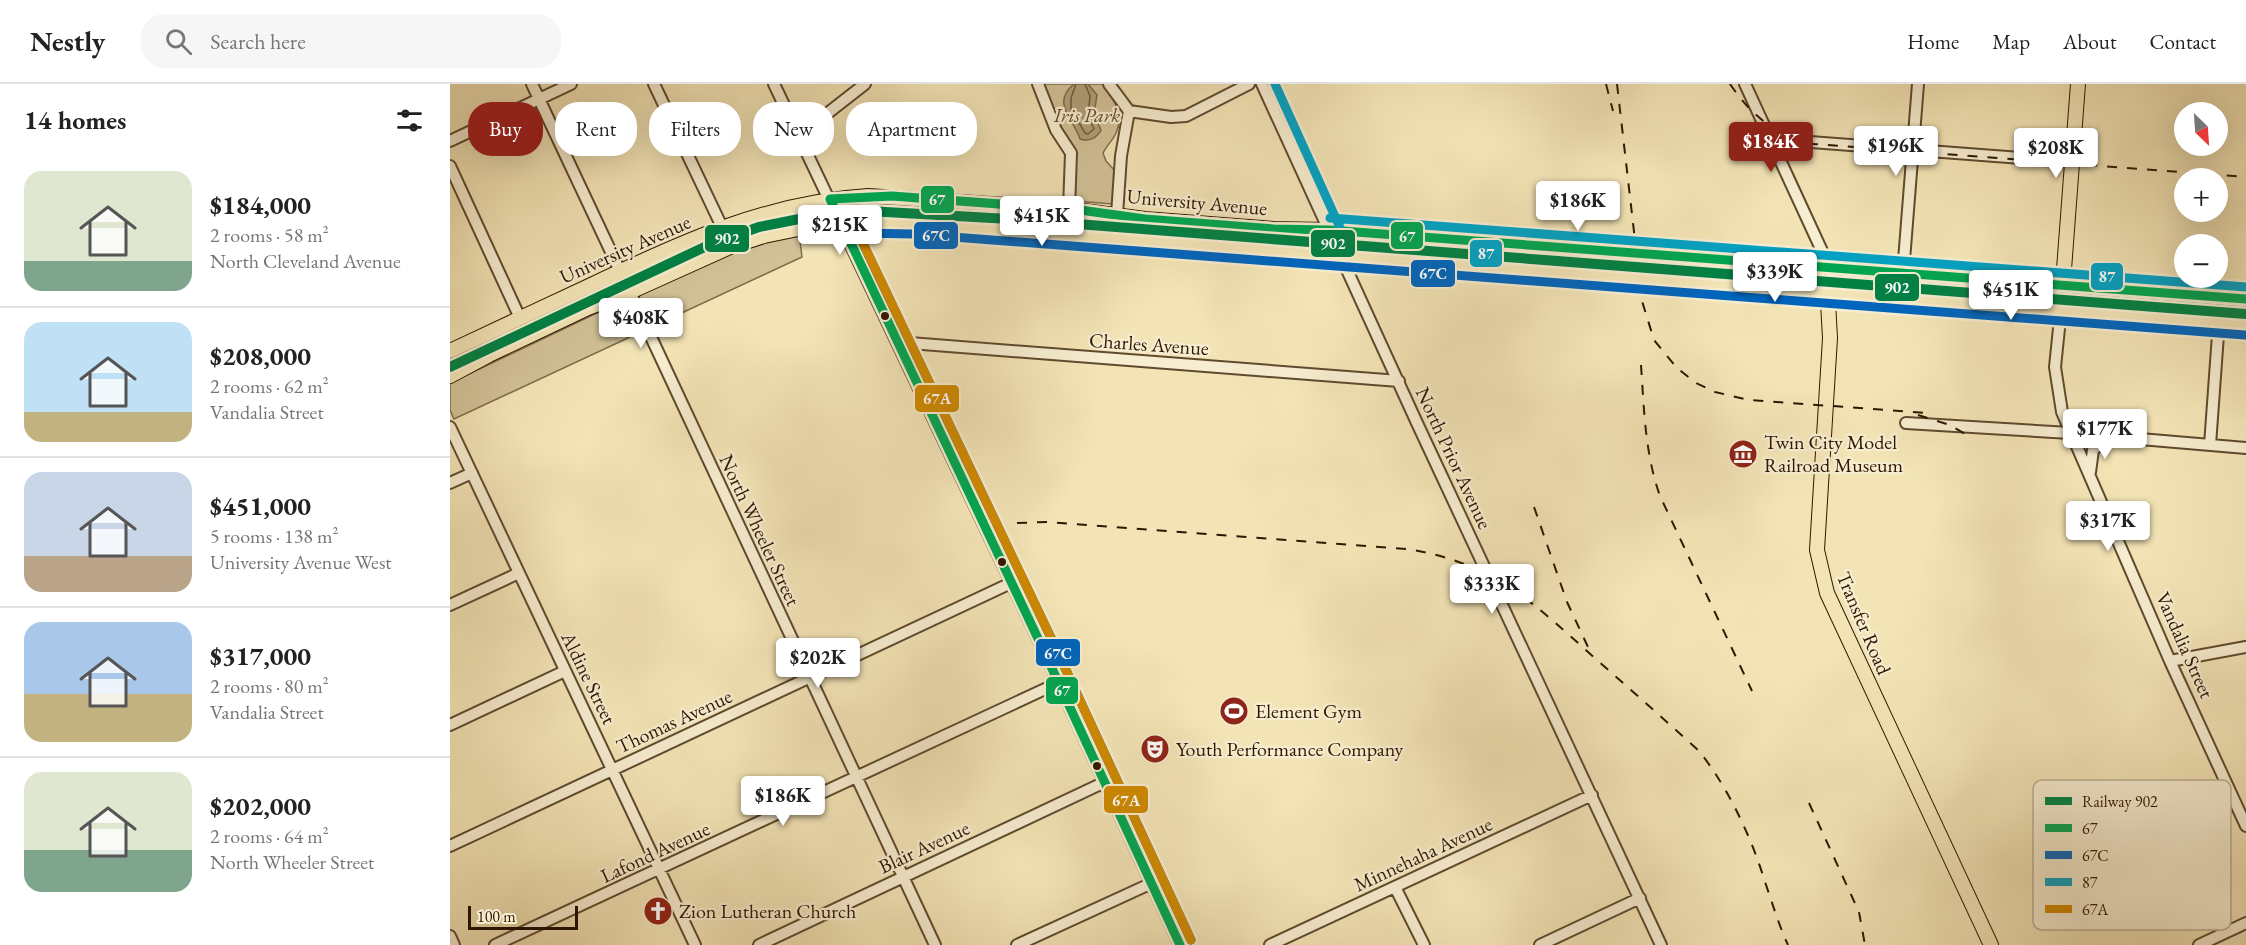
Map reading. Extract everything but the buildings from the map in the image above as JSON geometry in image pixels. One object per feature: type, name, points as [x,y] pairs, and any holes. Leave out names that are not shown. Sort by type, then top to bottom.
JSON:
[{"type":"main road","name":"Vandalia Street","points":[[2061,309],[2078,84]]},
{"type":"main road","name":"University Avenue","points":[[450,351],[620,271],[722,227],[769,211],[830,200],[892,196],[1069,209],[1274,229],[1329,230],[2246,299]]},
{"type":"main road","name":"University Avenue","points":[[450,376],[588,308],[738,244],[785,231],[869,220],[908,221],[2246,323]]},
{"type":"main road","name":"Transfer Road","points":[[1826,267],[1829,370],[1817,533],[1820,567],[1827,593],[1991,945]]},
{"type":"street","points":[[532,84],[620,271]]},
{"type":"street","points":[[450,141],[571,84]]},
{"type":"street","points":[[654,84],[722,227]]},
{"type":"street","points":[[774,84],[783,102]]},
{"type":"street","points":[[834,109],[865,84]]},
{"type":"street","points":[[1038,84],[1056,130],[1071,153],[1069,209]]},
{"type":"street","points":[[1109,84],[1129,111],[1171,117],[1186,116],[1249,84]]},
{"type":"street","name":"North Prior Avenue","points":[[1262,84],[1661,945]]},
{"type":"street","points":[[1745,84],[1822,251],[1826,267]]},
{"type":"street","points":[[1903,273],[1918,84]]},
{"type":"street","points":[[1117,215],[1121,156],[1129,111]]},
{"type":"street","points":[[1771,139],[2073,162]]},
{"type":"street","points":[[809,156],[1180,945]]},
{"type":"street","points":[[450,166],[520,318]]},
{"type":"street","name":"North Wheeler Street","points":[[630,292],[936,945]]},
{"type":"street","name":"Vandalia Street","points":[[2061,309],[2055,367],[2062,412],[2170,661],[2225,780]]},
{"type":"street","points":[[2210,446],[2219,321]]},
{"type":"street","name":"Charles Avenue","points":[[897,342],[1399,381]]},
{"type":"street","points":[[1906,423],[2070,433],[2246,448]]},
{"type":"street","name":"Aldine Street","points":[[450,428],[694,945]]},
{"type":"street","name":"Vandalia Street","points":[[2091,478],[2090,462],[2093,450],[2109,436]]},
{"type":"street","points":[[450,483],[472,473]]},
{"type":"street","points":[[450,605],[519,573]]},
{"type":"street","name":"Thomas Avenue","points":[[450,846],[1011,583]]},
{"type":"street","points":[[2170,661],[2246,647]]},
{"type":"street","points":[[450,725],[565,671]]},
{"type":"street","name":"Lafond Avenue","points":[[495,945],[1058,683]]},
{"type":"street","name":"Blair Avenue","points":[[759,945],[1105,782]]},
{"type":"street","name":"Vandalia Street","points":[[2231,793],[2246,826]]},
{"type":"street","name":"Minnehaha Avenue","points":[[1270,945],[1297,938],[1395,887],[1592,795]]},
{"type":"street","points":[[1017,945],[1152,883]]},
{"type":"street","points":[[1395,887],[1424,945]]},
{"type":"street","points":[[1542,945],[1640,898]]},
{"type":"street","points":[[2199,945],[2246,923]]},
{"type":"street","points":[[450,936],[454,945]]},
{"type":"green space","name":"Iris Park","points":[[1042,84],[1104,84],[1111,95],[1117,107],[1119,120],[1115,136],[1103,153],[1106,161],[1116,172],[1113,204],[1073,201],[1076,154],[1060,128]]},
{"type":"green space","points":[[799,233],[802,257],[454,419],[450,410],[450,383],[704,262],[732,251]]},
{"type":"water","points":[[1074,84],[1088,84],[1097,95],[1094,115],[1101,130],[1090,140],[1080,139],[1064,105],[1067,91]]},
{"type":"railway","points":[[1606,84],[1613,111]]},
{"type":"railway","points":[[1617,84],[1642,301],[1654,340],[1677,368],[1696,383],[1715,392],[1749,400],[1928,413]]},
{"type":"railway","points":[[1730,84],[1766,123],[1788,136],[1814,144],[2246,177]]},
{"type":"railway","points":[[1641,365],[1648,448],[1660,496],[1752,691]]},
{"type":"railway","points":[[1918,415],[1950,425],[1965,434]]},
{"type":"railway","points":[[1534,507],[1567,602],[1588,647]]},
{"type":"railway","points":[[1017,523],[1047,522],[1407,549],[1438,555],[1489,575],[1511,588],[1553,621],[1699,751],[1719,780],[1745,829],[1788,945]]},
{"type":"railway","points":[[1809,803],[1859,912],[1865,945]]},
{"type":"rail line","name":"902","points":[[450,367],[711,244],[759,227],[814,216],[868,211],[1025,220],[2246,314]]},
{"type":"transit line","name":"87","points":[[1275,84],[1347,243],[2246,311]]},
{"type":"transit line","name":"67","points":[[1180,945],[830,199],[892,196],[1080,210],[1145,219],[1274,229],[1329,230],[2246,299]]},
{"type":"transit line","name":"67A","points":[[851,218],[1053,642],[1191,940]]},
{"type":"transit line","name":"87","points":[[1330,218],[2246,287]]},
{"type":"transit line","name":"67C","points":[[1191,940],[1053,642],[858,233],[914,234],[2245,335]]},
{"type":"place","name":"Twin City Model Railroad Museum","points":[[1743,454]]},
{"type":"place","name":"Element Gym","points":[[1234,711]]},
{"type":"place","name":"Youth Performance Company","points":[[1155,749]]},
{"type":"place","name":"Zion Lutheran Church","points":[[658,911]]}]
